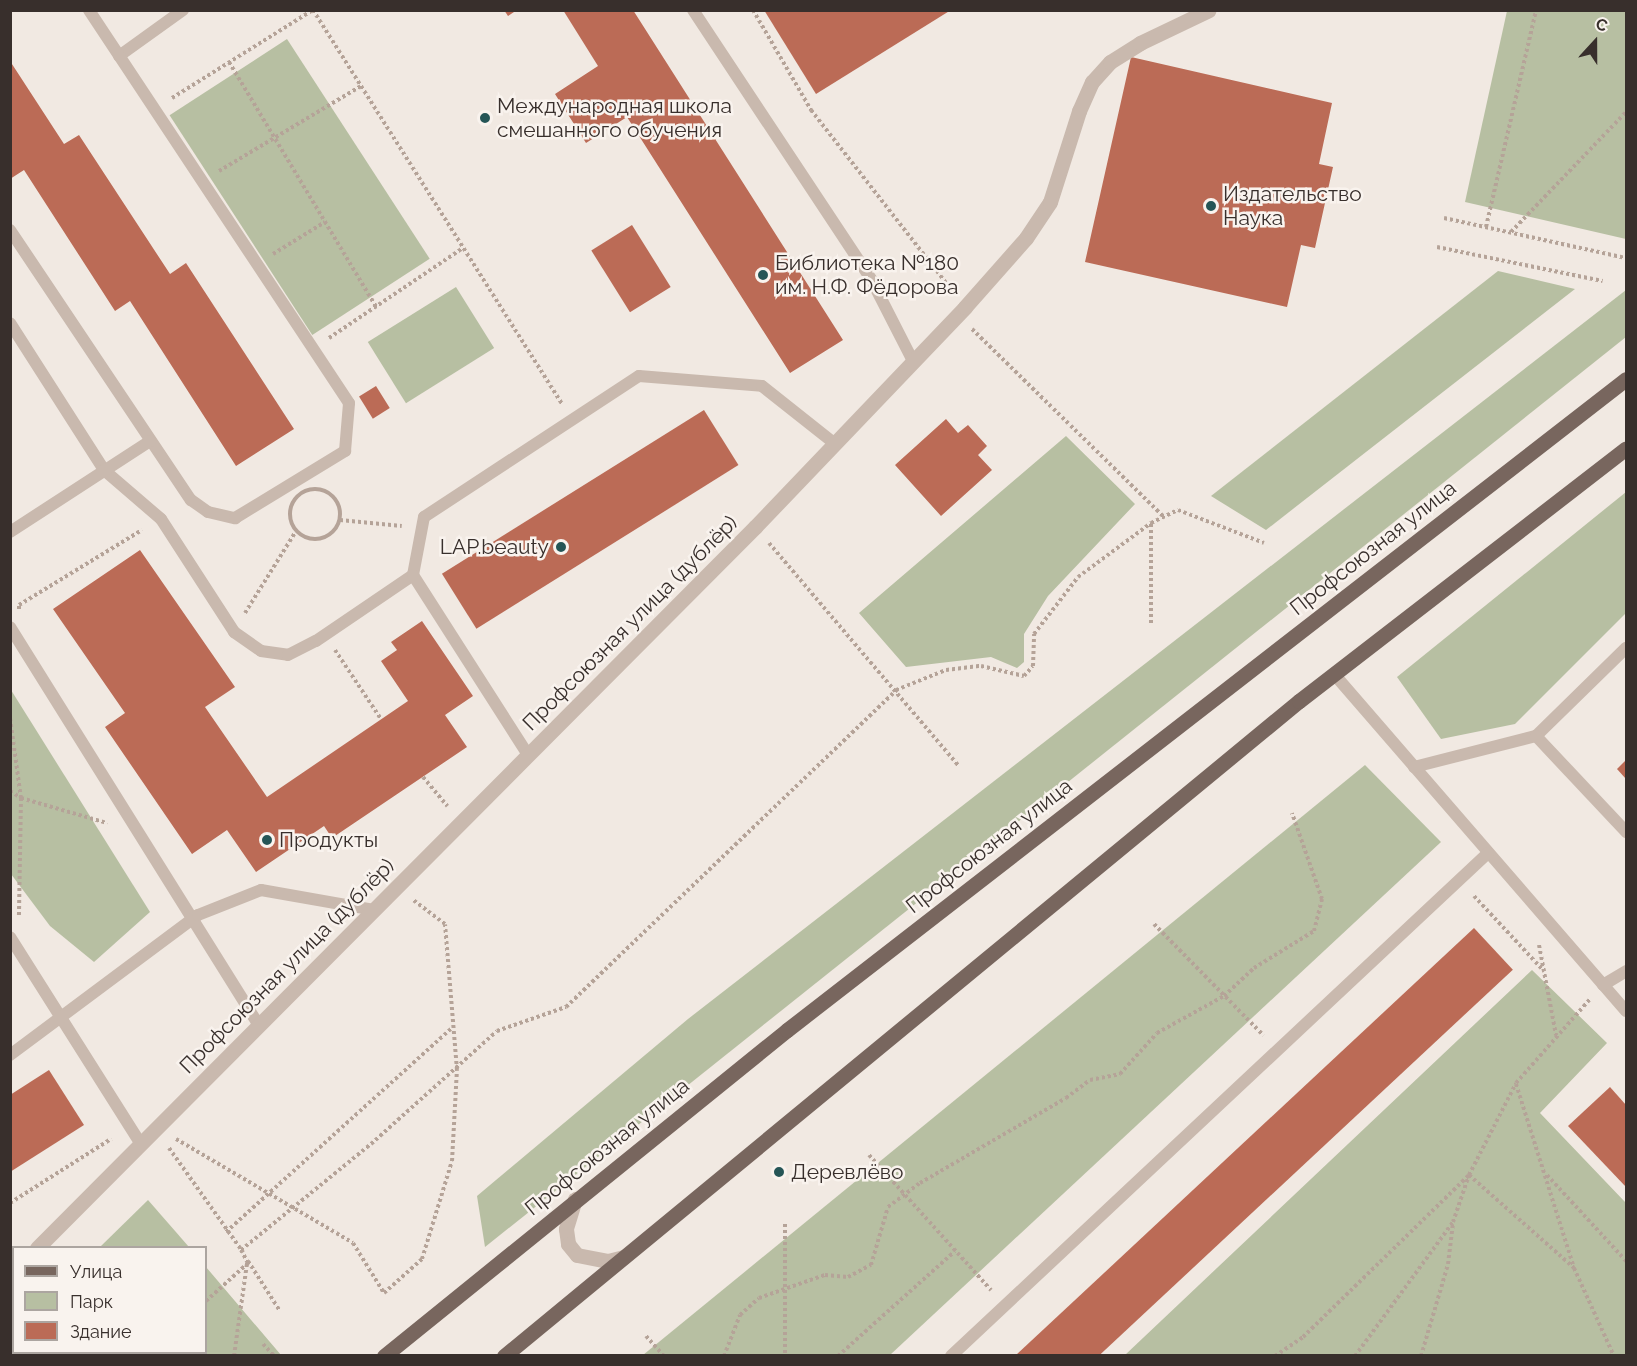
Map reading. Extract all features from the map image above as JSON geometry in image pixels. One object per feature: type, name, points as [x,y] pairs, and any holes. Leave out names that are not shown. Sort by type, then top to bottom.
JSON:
[{"type":"main road","name":"Профсоюзная улица","points":[[384,1356],[796,1022],[1626,379]]},
{"type":"main road","points":[[504,1356],[1334,674],[1626,448]]},
{"type":"street","name":"Профсоюзная улица (дублёр)","points":[[39,1246],[755,527],[912,359],[965,307],[1026,238],[1050,202],[1092,82],[1110,62],[1140,43],[1209,10]]},
{"type":"street","points":[[575,1199],[566,1229],[568,1244],[577,1255],[608,1261],[624,1257]]},
{"type":"lane","points":[[10,230],[190,500],[208,512],[235,518],[345,451],[350,426],[349,403],[89,10]]},
{"type":"lane","points":[[119,56],[183,10]]},
{"type":"lane","points":[[693,10],[870,279],[912,359]]},
{"type":"lane","points":[[10,323],[104,470],[161,519],[234,632],[261,651],[288,655],[325,635],[413,575]]},
{"type":"lane","points":[[528,755],[413,575],[424,516],[639,376],[762,386],[834,443]]},
{"type":"lane","points":[[10,532],[150,441]]},
{"type":"lane","points":[[10,627],[189,919],[259,1026]]},
{"type":"lane","points":[[1414,768],[1536,735],[1626,648]]},
{"type":"lane","points":[[1334,674],[1626,1011]]},
{"type":"lane","points":[[1536,735],[1626,832]]},
{"type":"lane","points":[[951,1356],[1488,853]]},
{"type":"lane","points":[[10,1055],[61,1019],[189,919],[261,890],[375,910]]},
{"type":"lane","points":[[10,938],[140,1143]]},
{"type":"lane","points":[[1603,986],[1626,971]]},
{"type":"path","points":[[154,108],[313,10],[572,420]]},
{"type":"path","points":[[753,10],[811,110],[965,307],[972,330],[1164,517]]},
{"type":"path","points":[[1486,227],[1536,10]]},
{"type":"path","points":[[229,62],[375,307]]},
{"type":"path","points":[[202,181],[361,86]]},
{"type":"path","points":[[1511,232],[1626,112]]},
{"type":"path","points":[[1444,218],[1626,258]]},
{"type":"path","points":[[257,263],[326,222]]},
{"type":"path","points":[[1437,247],[1603,281]]},
{"type":"path","points":[[313,348],[463,248]]},
{"type":"path","points":[[320,489],[333,495],[340,506],[340,520],[334,532],[322,539],[309,538],[296,531],[289,509],[305,490],[320,489]]},
{"type":"path","points":[[241,1250],[457,1070],[497,1032],[566,1007],[896,690],[946,670],[981,666],[1024,676],[1033,666],[1034,634],[1078,577],[1151,523],[1178,510],[1264,543]]},
{"type":"path","points":[[18,614],[19,605],[161,519]]},
{"type":"path","points":[[340,520],[422,528]]},
{"type":"path","points":[[1151,523],[1151,624]]},
{"type":"path","points":[[755,527],[959,766]]},
{"type":"path","points":[[234,632],[296,531]]},
{"type":"path","points":[[325,635],[381,719]]},
{"type":"path","points":[[10,718],[21,798],[18,916],[24,926]]},
{"type":"path","points":[[423,777],[449,810]]},
{"type":"path","points":[[10,791],[21,798],[113,825]]},
{"type":"path","points":[[724,1356],[740,1315],[759,1298],[825,1275],[848,1276],[871,1265],[888,1207],[904,1195],[1066,1098],[1090,1080],[1120,1074],[1157,1033],[1224,996],[1254,968],[1314,931],[1322,899],[1292,813]]},
{"type":"path","points":[[1459,880],[1546,974]]},
{"type":"path","points":[[155,1127],[271,1192],[353,1243],[384,1293],[422,1259],[452,1161],[457,1070],[451,1028],[445,924],[397,887]]},
{"type":"path","points":[[1154,924],[1277,1050]]},
{"type":"path","points":[[1538,942],[1546,974],[1556,1036]]},
{"type":"path","points":[[1421,1356],[1448,1264],[1453,1222],[1469,1175],[1516,1083],[1603,986]]},
{"type":"path","points":[[226,1232],[451,1028]]},
{"type":"path","points":[[1516,1083],[1574,1268],[1614,1356]]},
{"type":"path","points":[[10,1203],[130,1127]]},
{"type":"path","points":[[155,1127],[226,1232],[241,1250],[280,1311]]},
{"type":"path","points":[[869,1155],[1005,1305]]},
{"type":"path","points":[[1544,1172],[1626,1262]]},
{"type":"path","points":[[1469,1175],[1574,1268]]},
{"type":"path","points":[[1275,1356],[1303,1337],[1469,1175]]},
{"type":"path","points":[[1355,1356],[1453,1222]]},
{"type":"path","points":[[785,1224],[785,1356]]},
{"type":"path","points":[[234,1356],[248,1263],[241,1250]]},
{"type":"path","points":[[838,1356],[955,1251]]},
{"type":"path","points":[[207,1300],[248,1263]]},
{"type":"path","points":[[646,1336],[664,1356]]},
{"type":"path","points":[[263,1344],[274,1356]]},
{"type":"green space","points":[[1507,11],[1626,11],[1626,239],[1465,202]]},
{"type":"green space","points":[[287,39],[430,259],[312,335],[170,115]]},
{"type":"green space","points":[[1498,271],[1575,289],[1266,530],[1211,496]]},
{"type":"green space","points":[[456,287],[494,348],[406,403],[368,342]]},
{"type":"green space","points":[[1626,290],[1626,337],[485,1247],[477,1196],[688,1019]]},
{"type":"green space","points":[[1066,436],[1135,504],[1048,596],[1024,634],[1024,662],[1017,668],[991,657],[906,667],[859,613]]},
{"type":"green space","points":[[1626,492],[1626,613],[1515,724],[1441,739],[1397,677]]},
{"type":"green space","points":[[11,690],[150,912],[94,962],[50,926],[11,874]]},
{"type":"green space","points":[[1365,765],[1441,842],[890,1355],[643,1355]]},
{"type":"green space","points":[[1532,970],[1607,1043],[1540,1113],[1626,1203],[1626,1355],[1125,1355]]},
{"type":"green space","points":[[148,1200],[188,1246],[101,1246]]},
{"type":"green space","points":[[207,1268],[281,1355],[11,1355],[12,1344],[12,1354],[207,1354]]},
{"type":"building","points":[[504,10],[517,10],[508,16]]},
{"type":"building","points":[[563,10],[633,10],[843,340],[790,373],[627,117],[586,143],[555,94],[598,66]]},
{"type":"building","points":[[764,10],[951,10],[816,94]]},
{"type":"building","name":"Издательство Наука","points":[[1131,57],[1332,103],[1319,164],[1333,167],[1315,248],[1301,245],[1287,307],[1085,262]]},
{"type":"building","points":[[10,61],[64,144],[79,135],[170,274],[186,263],[294,429],[236,466],[130,301],[115,311],[24,170],[10,179]]},
{"type":"building","points":[[632,225],[671,287],[630,312],[591,250]]},
{"type":"building","points":[[376,386],[390,408],[373,419],[359,397]]},
{"type":"building","points":[[704,410],[738,465],[476,629],[442,574]]},
{"type":"building","points":[[946,419],[958,433],[968,425],[987,446],[978,455],[992,470],[941,516],[895,465]]},
{"type":"building","points":[[140,550],[235,687],[205,707],[267,797],[408,701],[381,661],[397,650],[391,642],[422,621],[473,696],[445,715],[467,747],[332,838],[324,826],[256,872],[227,830],[192,854],[105,727],[125,713],[53,609]]},
{"type":"building","points":[[1626,760],[1626,779],[1617,769]]},
{"type":"building","points":[[1474,928],[1513,970],[1099,1356],[1015,1356]]},
{"type":"building","points":[[49,1070],[84,1125],[10,1172],[10,1095]]},
{"type":"building","points":[[1610,1087],[1626,1105],[1626,1187],[1568,1126]]},
{"type":"place","name":"Международная школа смешанного обучения","points":[[485,118]]},
{"type":"place","name":"Издательство Наука","points":[[1211,206]]},
{"type":"place","name":"Библиотека №180 им. Н.Ф. Фёдорова","points":[[763,275]]},
{"type":"place","name":"LAP.beauty","points":[[561,547]]},
{"type":"place","name":"Продукты","points":[[267,840]]},
{"type":"place","name":"Деревлёво","points":[[779,1172]]}]
